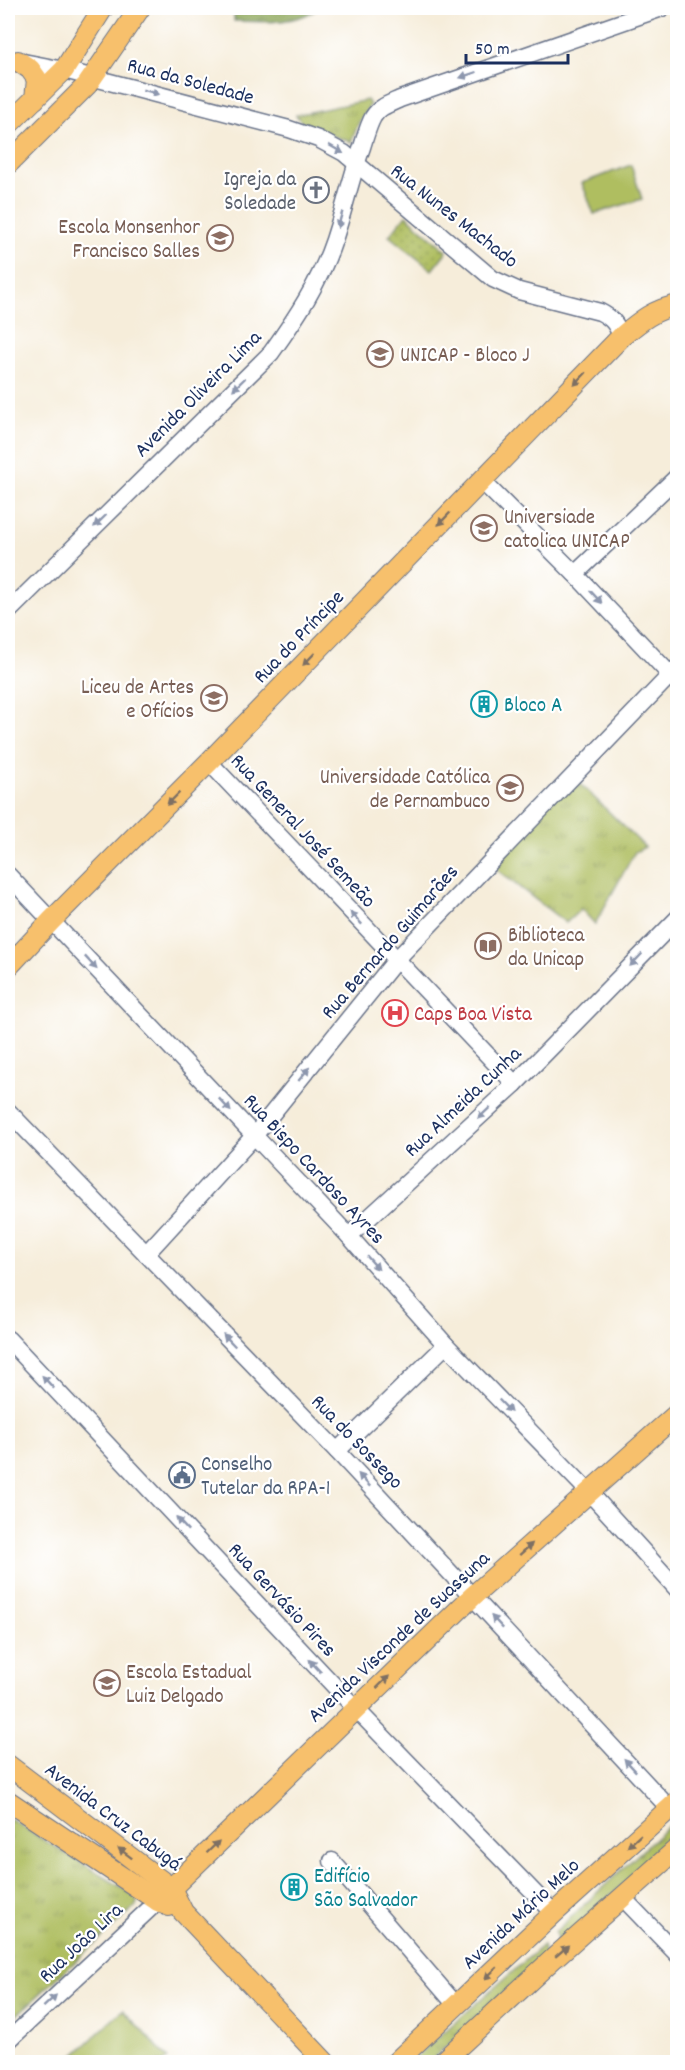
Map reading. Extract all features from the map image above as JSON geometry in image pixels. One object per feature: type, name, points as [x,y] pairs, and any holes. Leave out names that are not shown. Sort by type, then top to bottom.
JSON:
[{"type":"main road","points":[[8,125],[64,70],[103,8]]},
{"type":"main road","points":[[8,164],[94,77],[140,8]]},
{"type":"main road","points":[[13,60],[30,69],[37,79],[35,99]]},
{"type":"main road","name":"Rua do Príncipe","points":[[8,968],[51,921],[209,762],[621,337],[652,312],[678,305]]},
{"type":"main road","name":"Avenida Visconde de Suassuna","points":[[165,1895],[473,1596],[678,1413]]},
{"type":"main road","name":"Avenida Cruz Cabugá","points":[[8,1765],[165,1895],[325,2062]]},
{"type":"main road","name":"Avenida Cruz Cabugá","points":[[8,1801],[165,1895]]},
{"type":"main road","name":"Avenida Mário Melo","points":[[396,2062],[554,1913],[674,1805]]},
{"type":"main road","points":[[442,2062],[554,1958],[678,1848]]},
{"type":"street","name":"Avenida Oliveira Lima","points":[[8,612],[271,353],[301,310],[319,276],[333,242],[372,119],[383,107],[662,8]]},
{"type":"street","name":"Rua da Soledade","points":[[13,60],[94,77],[289,129],[318,139],[344,153],[356,164]]},
{"type":"street","name":"Rua Nunes Machado","points":[[356,164],[493,279],[519,291],[600,312],[615,323],[621,337]]},
{"type":"street","points":[[575,574],[678,476]]},
{"type":"street","points":[[481,480],[675,675]]},
{"type":"street","name":"Rua Bernardo Guimarães","points":[[146,1254],[254,1136],[396,960],[675,675]]},
{"type":"street","name":"Rua General José Semeão","points":[[209,762],[515,1084]]},
{"type":"street","name":"Rua Bispo Cardoso Ayres","points":[[8,875],[349,1236],[446,1345],[589,1492],[678,1590]]},
{"type":"street","name":"Rua Almeida Cunha","points":[[349,1236],[515,1084],[678,918]]},
{"type":"street","name":"Rua do Sossego","points":[[8,1110],[674,1805]]},
{"type":"street","name":"Rua Gervásio Pires","points":[[8,1339],[356,1709],[554,1913]]},
{"type":"street","points":[[337,1451],[446,1345]]},
{"type":"street","points":[[332,1861],[456,2006]]},
{"type":"street","name":"Rua João Lira","points":[[8,2041],[165,1895]]},
{"type":"street","points":[[623,1898],[678,1956]]},
{"type":"green space","points":[[234,8],[319,8],[289,20],[267,22],[234,21]]},
{"type":"green space","points":[[367,100],[370,105],[359,122],[351,142],[305,126],[296,115]]},
{"type":"green space","points":[[631,165],[642,199],[594,214],[582,183]]},
{"type":"green space","points":[[406,215],[447,251],[432,270],[389,236]]},
{"type":"green space","points":[[572,776],[645,847],[635,852],[595,924],[581,909],[566,923],[488,863]]},
{"type":"green space","points":[[8,1818],[134,1895],[137,1901],[136,1906],[8,2023]]},
{"type":"green space","points":[[677,1818],[677,1835],[558,1944],[555,1932]]},
{"type":"green space","points":[[543,1945],[545,1956],[429,2062],[410,2062]]},
{"type":"green space","points":[[123,2010],[168,2058],[163,2062],[67,2062]]},
{"type":"place","name":"Igreja da Soledade","points":[[316,190]]},
{"type":"place","name":"Escola Monsenhor Francisco Salles","points":[[220,238]]},
{"type":"place","name":"UNICAP - Bloco J","points":[[380,354]]},
{"type":"place","name":"Universiade catolica UNICAP","points":[[484,528]]},
{"type":"place","name":"Liceu de Artes e Ofícios","points":[[214,698]]},
{"type":"place","name":"Bloco A","points":[[484,704]]},
{"type":"place","name":"Universidade Católica de Pernambuco","points":[[510,788]]},
{"type":"place","name":"Biblioteca da Unicap","points":[[488,946]]},
{"type":"place","name":"Caps Boa Vista","points":[[395,1013]]},
{"type":"place","name":"Conselho Tutelar da RPA-1","points":[[182,1475]]},
{"type":"place","name":"Escola Estadual Luiz Delgado","points":[[107,1683]]},
{"type":"place","name":"Edifício São Salvador","points":[[294,1887]]}]
